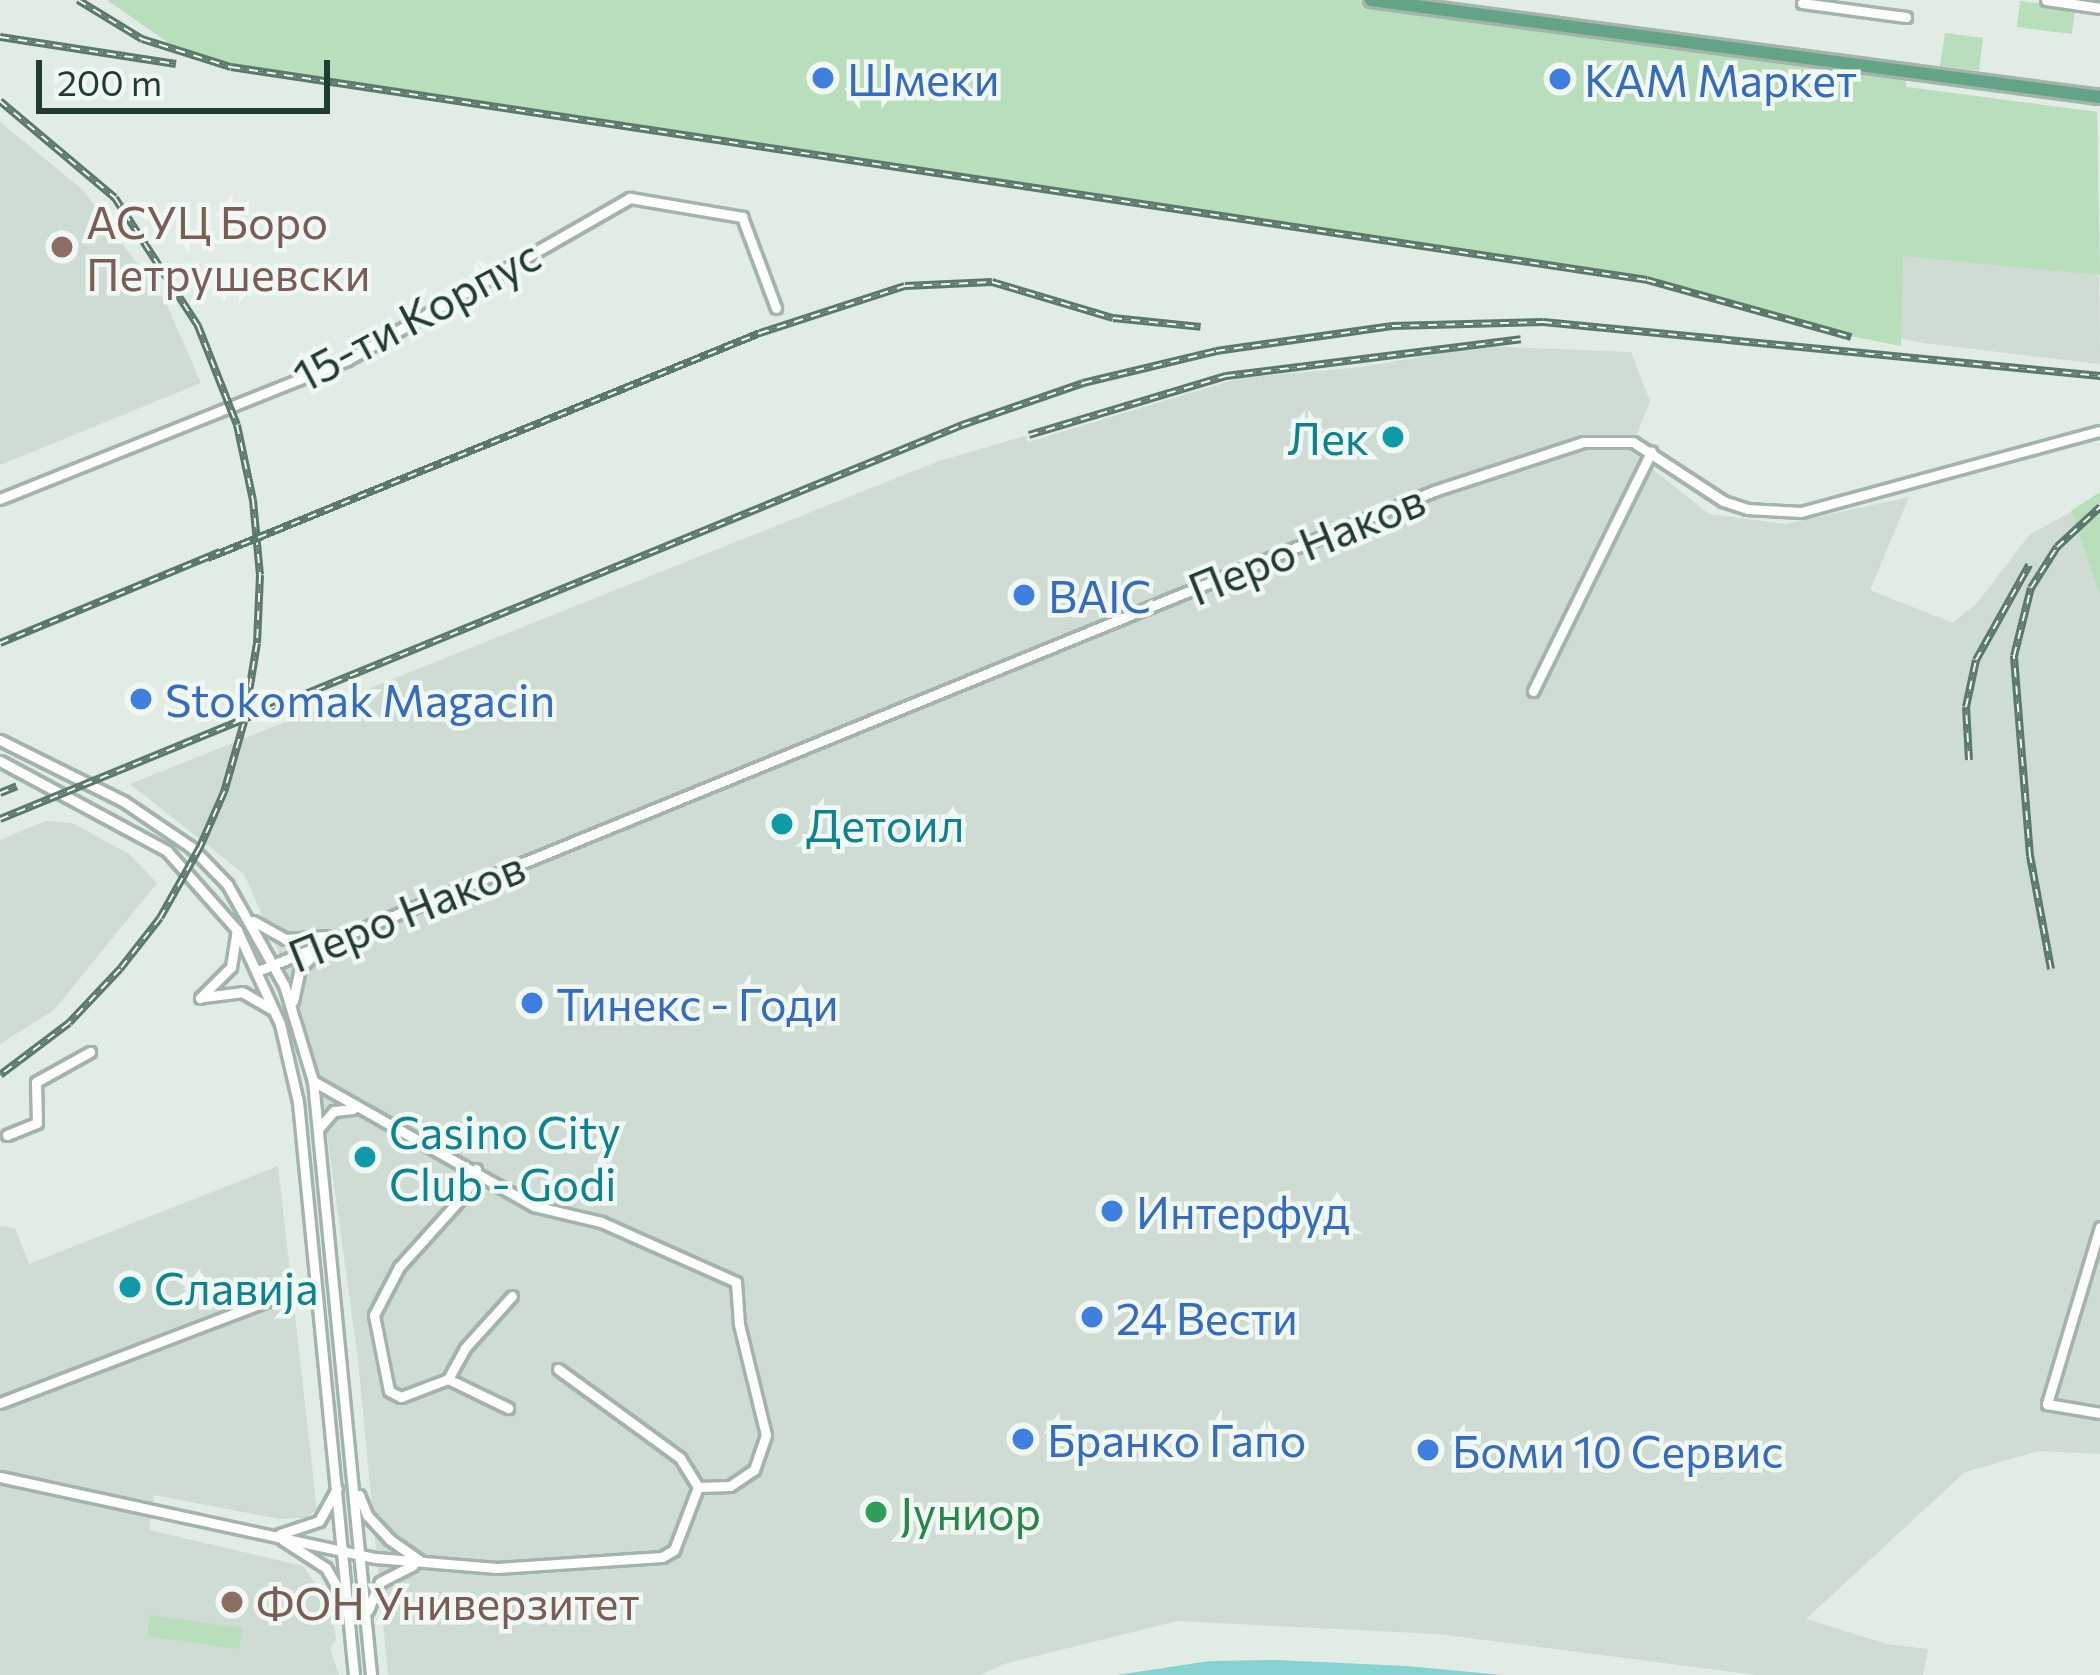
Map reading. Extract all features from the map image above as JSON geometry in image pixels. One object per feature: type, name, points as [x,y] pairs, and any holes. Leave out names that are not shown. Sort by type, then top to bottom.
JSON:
[{"type":"main road","points":[[1371,0],[1464,6],[2100,97]]},
{"type":"street","points":[[2046,0],[2100,8]]},
{"type":"street","points":[[1802,3],[1842,4],[1906,17]]},
{"type":"street","name":"15-ти Корпус","points":[[0,499],[347,360],[630,198],[742,217],[776,308]]},
{"type":"street","name":"Перо Наков","points":[[259,971],[339,934],[1465,479],[1602,439],[1633,442],[1723,500],[1747,509],[1802,512],[2100,431]]},
{"type":"street","points":[[1533,691],[1652,452]]},
{"type":"street","points":[[0,740],[66,770],[164,826],[210,865],[248,917],[292,1006],[313,1082],[319,1128],[371,1675]]},
{"type":"street","points":[[0,761],[167,851],[237,930],[275,1012],[298,1102],[354,1675]]},
{"type":"street","points":[[248,917],[285,939],[339,934]]},
{"type":"street","points":[[237,930],[231,967],[200,998],[242,992],[275,1012]]},
{"type":"street","points":[[292,1006],[303,964],[339,934]]},
{"type":"street","points":[[7,1135],[37,1123],[36,1082],[91,1052]]},
{"type":"street","points":[[313,1082],[476,1169],[534,1206],[602,1222],[736,1282],[740,1324],[766,1435],[764,1456],[754,1470],[730,1486],[698,1487]]},
{"type":"street","points":[[319,1128],[334,1111],[358,1109]]},
{"type":"street","points":[[476,1169],[464,1195],[399,1267],[374,1315],[381,1371],[392,1395],[448,1378],[465,1348],[512,1296]]},
{"type":"street","points":[[2100,1226],[2047,1404],[2100,1413]]},
{"type":"street","points":[[0,1402],[314,1283]]},
{"type":"street","points":[[557,1370],[680,1458],[698,1487]]},
{"type":"street","points":[[448,1378],[508,1408]]},
{"type":"street","points":[[0,1477],[361,1554],[424,1563],[543,1567],[662,1557],[674,1550],[698,1487]]},
{"type":"street","points":[[352,1477],[367,1515],[424,1563]]},
{"type":"street","points":[[274,1534],[319,1521],[337,1489]]},
{"type":"street","points":[[274,1534],[326,1568],[348,1612]]},
{"type":"street","points":[[367,1613],[380,1582],[424,1563]]},
{"type":"shaded area","points":[[1906,87],[2097,112],[2100,364],[1924,343],[1819,322]]},
{"type":"shaded area","name":"АСУЦ Боро Петрушевски","points":[[0,122],[83,190],[166,303],[201,383],[0,465]]},
{"type":"shaded area","points":[[1482,346],[1631,352],[1650,401],[1630,451],[1709,514],[1786,524],[1909,497],[1870,590],[1953,623],[1978,602],[2030,534],[2071,512],[2100,598],[2100,1454],[2038,1451],[1965,1472],[1806,1619],[1887,1644],[1928,1649],[1923,1675],[1757,1675],[1438,1634],[1177,1621],[1004,1664],[980,1675],[388,1675],[358,1359],[326,1128],[299,999],[244,874],[130,784],[939,461],[1025,436],[1028,442],[1240,378],[1363,367]]},
{"type":"shaded area","points":[[46,821],[72,823],[129,854],[157,883],[54,1010],[0,1044],[0,840]]},
{"type":"shaded area","points":[[278,1166],[317,1510],[304,1518],[280,1519],[154,1495],[149,1530],[303,1566],[330,1605],[336,1639],[330,1648],[339,1675],[0,1675],[0,1226],[15,1228],[29,1264]]},
{"type":"green space","points":[[107,0],[1358,0],[1906,71],[1906,87],[2097,112],[2100,275],[1903,256],[1901,346],[1835,333],[1647,280],[231,67],[187,56]]},
{"type":"green space","points":[[2020,1],[2075,8],[2072,34],[2017,27]]},
{"type":"green space","points":[[1945,33],[1983,38],[1979,71],[1940,66]]},
{"type":"green space","points":[[2100,492],[2100,598],[2071,511]]},
{"type":"green space","points":[[150,1615],[242,1628],[239,1649],[147,1636]]},
{"type":"water","points":[[1276,1660],[1502,1675],[1117,1675],[1210,1661]]},
{"type":"railway","points":[[78,0],[142,39],[231,67],[1647,280],[1851,337]]},
{"type":"railway","points":[[0,37],[176,64]]},
{"type":"railway","points":[[0,101],[115,198],[198,326],[237,425],[253,500],[260,575],[257,643],[244,722],[224,792],[200,847],[160,918],[120,969],[69,1023],[0,1075]]},
{"type":"railway","points":[[208,558],[760,333],[905,286],[992,282],[1113,318],[1201,327]]},
{"type":"railway","points":[[0,819],[962,425],[1083,383],[1216,351],[1392,326],[1543,322],[2100,376]]},
{"type":"railway","points":[[1029,435],[1226,376],[1521,339]]},
{"type":"railway","points":[[2051,969],[2030,856],[2014,656],[2031,588],[2057,547],[2100,507]]},
{"type":"railway","points":[[0,643],[220,552]]},
{"type":"railway","points":[[1969,760],[1966,707],[1976,660],[2029,565]]},
{"type":"railway","points":[[0,793],[17,786]]},
{"type":"place","name":"Шмеки","points":[[823,78]]},
{"type":"place","name":"КАМ Маркет","points":[[1560,79]]},
{"type":"place","name":"АСУЦ Боро Петрушевски","points":[[62,247]]},
{"type":"place","name":"Лек","points":[[1393,437]]},
{"type":"place","name":"BAIC","points":[[1024,595]]},
{"type":"place","name":"Stokomak Magacin","points":[[141,699]]},
{"type":"place","name":"Детоил","points":[[782,824]]},
{"type":"place","name":"Тинекс - Годи","points":[[532,1003]]},
{"type":"place","name":"Casino City Club - Godi","points":[[365,1157]]},
{"type":"place","name":"Интерфуд","points":[[1112,1211]]},
{"type":"place","name":"Славија","points":[[130,1287]]},
{"type":"place","name":"24 Вести","points":[[1092,1317]]},
{"type":"place","name":"Бранко Гапо","points":[[1023,1439]]},
{"type":"place","name":"Боми 10 Сервис","points":[[1428,1450]]},
{"type":"place","name":"Јуниор","points":[[876,1512]]},
{"type":"place","name":"ФОН Универзитет","points":[[232,1602]]}]
